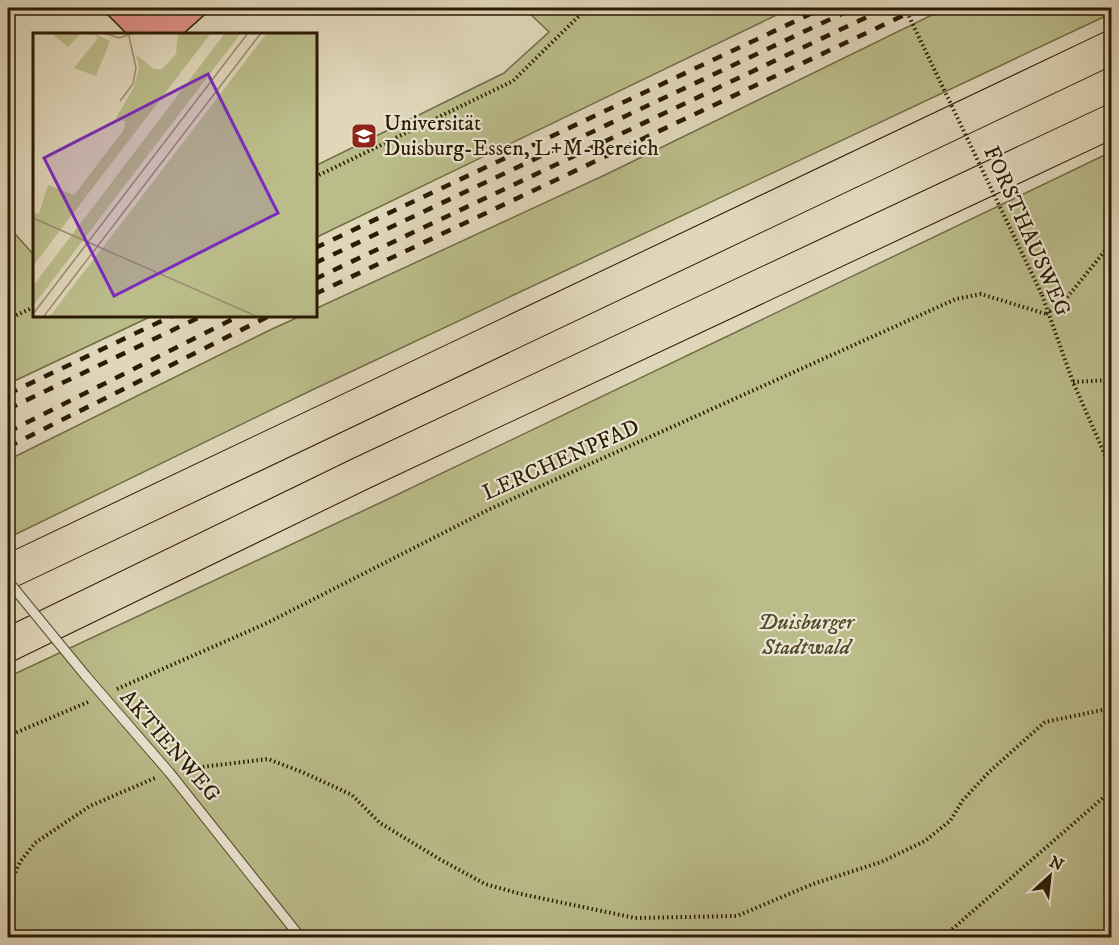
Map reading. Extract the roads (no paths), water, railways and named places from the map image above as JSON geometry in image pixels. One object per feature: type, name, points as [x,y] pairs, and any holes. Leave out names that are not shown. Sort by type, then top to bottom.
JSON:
[{"type":"highway","points":[[8,572],[1112,47]]},
{"type":"highway","points":[[8,645],[362,473],[1112,121]]},
{"type":"lane","name":"AKTIENWEG","points":[[8,581],[101,696],[169,772],[301,938]]},
{"type":"railway","points":[[316,248],[823,8]]},
{"type":"railway","points":[[316,263],[854,8]]},
{"type":"railway","points":[[316,279],[886,8]]},
{"type":"railway","points":[[316,294],[919,8]]},
{"type":"railway","points":[[8,394],[172,316]]},
{"type":"railway","points":[[8,409],[202,316]]},
{"type":"railway","points":[[8,432],[239,316]]},
{"type":"railway","points":[[8,447],[269,316]]},
{"type":"place","name":"Universität Duisburg-Essen, L+M-Bereich","points":[[364,136]]},
{"type":"park label","name":"Duisburger Stadtwald","points":[[806,634]]}]
